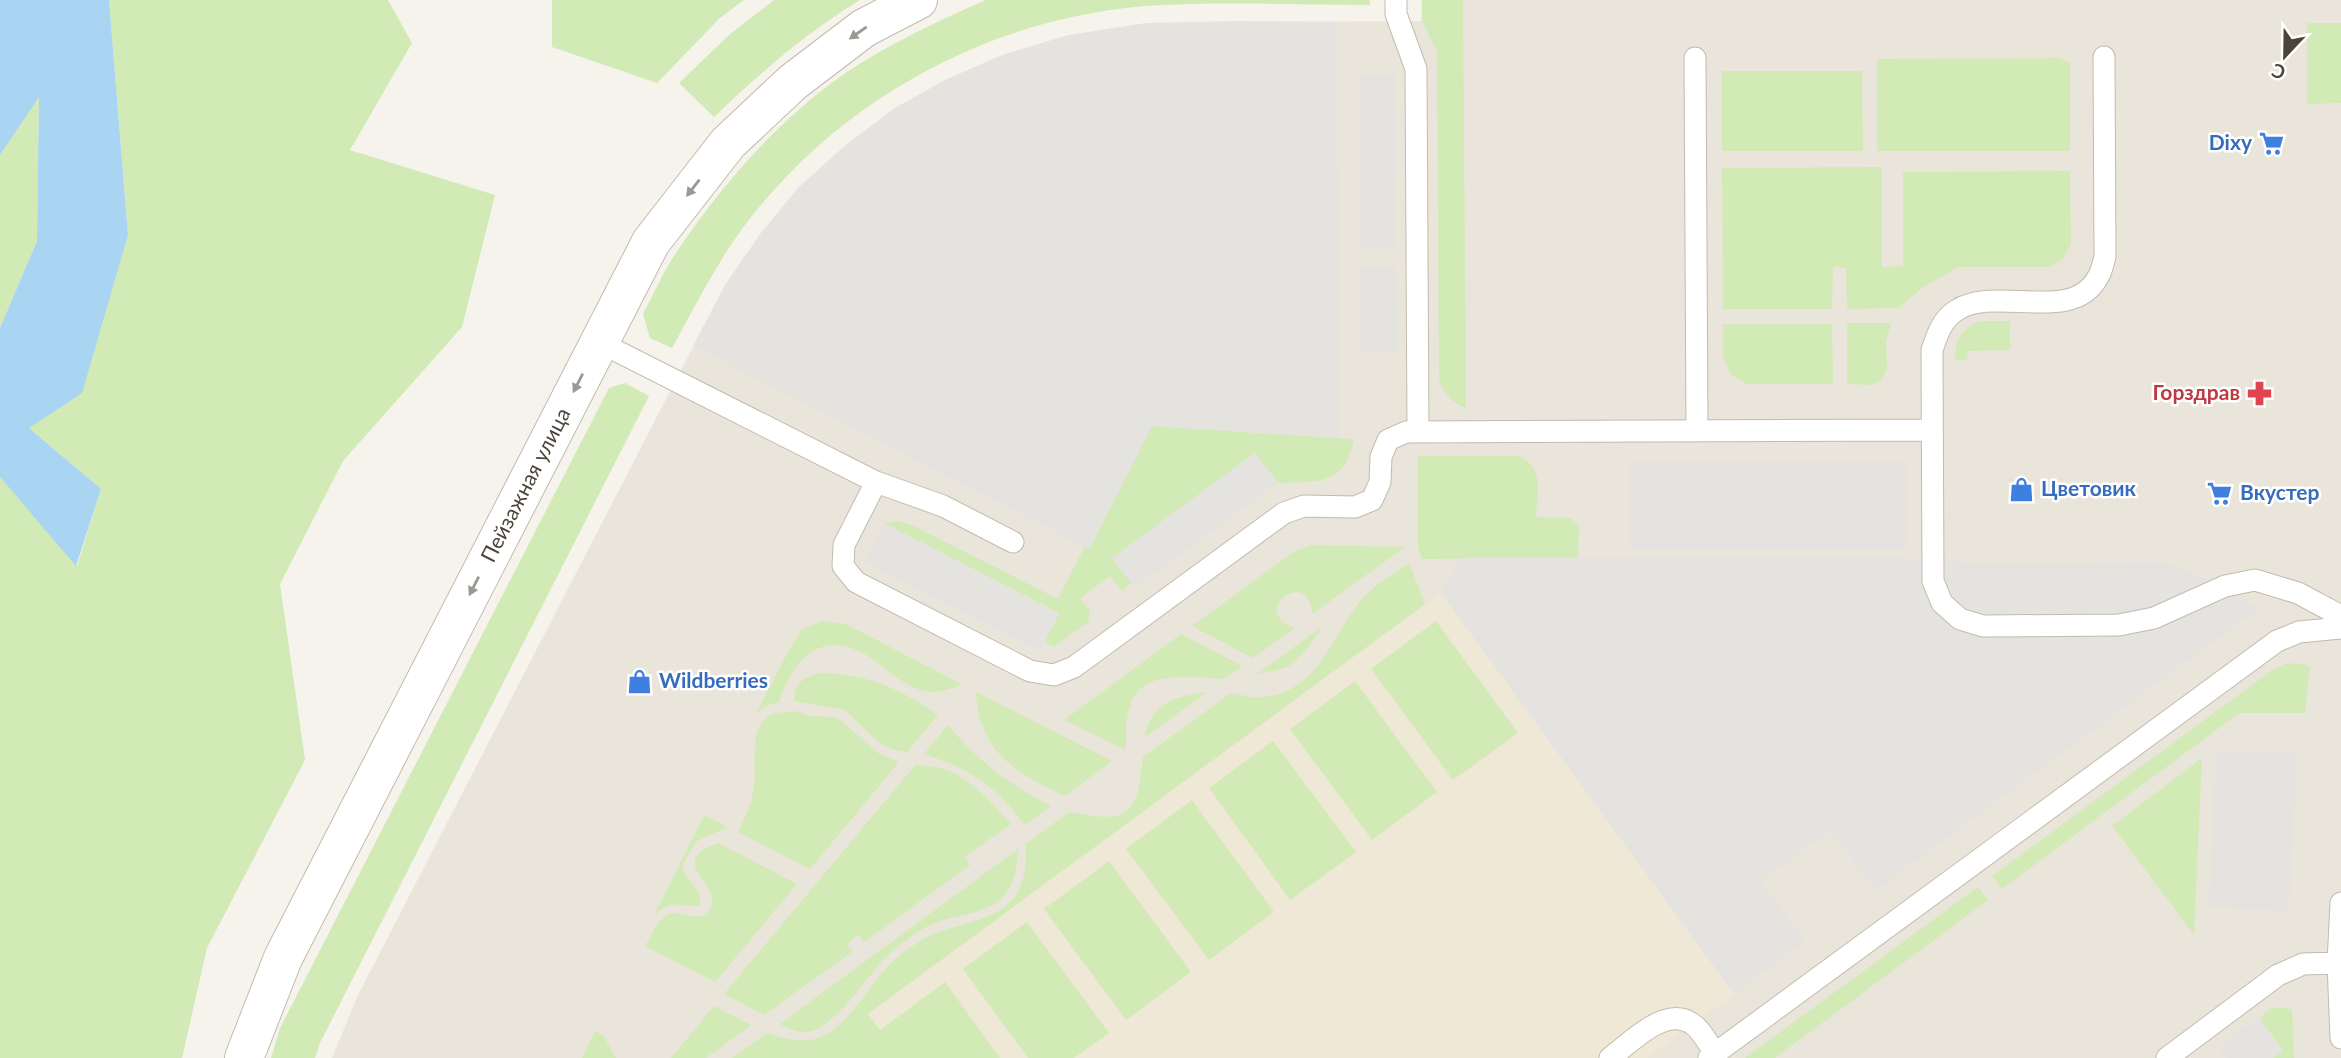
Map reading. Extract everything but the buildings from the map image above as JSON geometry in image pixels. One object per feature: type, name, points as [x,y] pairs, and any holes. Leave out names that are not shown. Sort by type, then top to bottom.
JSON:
[{"type":"street","name":"Пейзажная улица","points":[[244,1058],[283,957],[651,243],[728,143],[793,82],[864,29],[918,0]]},
{"type":"lane","points":[[1396,0],[1396,14],[1416,69],[1418,432]]},
{"type":"lane","points":[[2104,57],[2105,257],[2098,278],[2082,294],[2061,301],[1980,302],[1957,309],[1940,327],[1932,350],[1933,581],[1942,603],[1960,619],[1983,626],[2119,625],[2154,618],[2225,586],[2255,580],[2298,593],[2341,616]]},
{"type":"lane","points":[[1695,58],[1697,431]]},
{"type":"lane","points":[[599,342],[876,482],[943,506],[1013,542]]},
{"type":"lane","points":[[876,482],[844,545],[843,566],[856,582],[1030,671],[1054,675],[1074,667],[1284,513],[1304,506],[1355,507],[1372,500],[1380,482],[1381,457],[1388,440],[1406,432],[1932,430]]},
{"type":"lane","points":[[1610,1058],[1662,1020],[1679,1017],[1694,1024],[1712,1056],[2277,641],[2299,632],[2341,628]]},
{"type":"lane","points":[[2341,903],[2341,1038]]},
{"type":"lane","points":[[2167,1058],[2278,975],[2303,964],[2339,963]]},
{"type":"shaded area","points":[[1422,0],[2341,0],[2341,1058],[332,1058],[357,997],[725,285],[761,233],[799,187],[846,145],[895,108],[947,79],[1005,54],[1069,35],[1147,23],[1421,21]]},
{"type":"shaded area","points":[[1337,22],[1339,438],[1152,426],[1089,549],[693,346],[725,285],[761,233],[799,187],[846,145],[895,108],[947,79],[1005,54],[1069,35],[1147,23]]},
{"type":"shaded area","points":[[1360,74],[1395,74],[1396,249],[1361,249]]},
{"type":"shaded area","points":[[1397,266],[1397,351],[1361,351],[1361,267]]},
{"type":"shaded area","points":[[1255,453],[1278,483],[1135,588],[1112,558]]},
{"type":"shaded area","points":[[1906,461],[1906,549],[1629,549],[1629,462]]},
{"type":"shaded area","points":[[884,523],[1059,614],[1040,651],[864,562]]},
{"type":"shaded area","points":[[1460,558],[1906,558],[1976,563],[2163,562],[2225,586],[2258,609],[1875,891],[1830,831],[1761,881],[1805,942],[1734,994],[1441,593]]},
{"type":"shaded area","points":[[1441,593],[1734,994],[1647,1058],[807,1058]]},
{"type":"shaded area","points":[[2216,750],[2297,753],[2289,911],[2209,907]]},
{"type":"shaded area","points":[[2259,1017],[2283,1051],[2273,1058],[2226,1058],[2217,1046]]},
{"type":"green space","points":[[109,0],[388,0],[412,43],[350,150],[495,195],[462,327],[343,461],[280,584],[305,760],[207,948],[182,1058],[0,1058],[0,477],[77,566],[101,489],[29,428],[128,235]]},
{"type":"green space","points":[[552,0],[744,0],[720,18],[657,83],[552,47]]},
{"type":"green space","points":[[774,0],[860,0],[784,54],[714,117],[679,83],[729,35]]},
{"type":"green space","points":[[986,0],[1370,0],[1370,5],[1231,3],[1147,6],[1089,14],[1032,27],[978,47],[925,72],[875,102],[829,137],[786,177],[748,221],[717,267],[672,348],[650,338],[643,314],[671,260],[734,176],[779,128],[827,86],[869,58],[918,31]]},
{"type":"green space","points":[[1422,0],[1463,0],[1466,408],[1449,397],[1439,380],[1437,52],[1422,21]]},
{"type":"green space","points":[[2307,23],[2341,23],[2341,103],[2307,104]]},
{"type":"green space","points":[[2059,58],[2070,63],[2070,151],[1877,151],[1877,59]]},
{"type":"green space","points":[[1722,71],[1862,71],[1863,151],[1722,151]]},
{"type":"green space","points":[[39,96],[37,241],[0,328],[0,155]]},
{"type":"green space","points":[[1882,167],[1882,267],[1903,266],[1903,172],[2070,171],[2071,244],[2063,259],[2048,267],[1958,267],[1922,288],[1899,308],[1847,309],[1846,268],[1833,267],[1832,309],[1723,309],[1722,168]]},
{"type":"green space","points":[[1980,321],[2010,321],[2010,350],[1968,351],[1967,360],[1955,360],[1960,336]]},
{"type":"green space","points":[[1847,323],[1891,323],[1886,342],[1887,368],[1882,379],[1873,385],[1847,384]]},
{"type":"green space","points":[[1723,324],[1832,324],[1833,384],[1747,384],[1731,375],[1723,357]]},
{"type":"green space","points":[[625,383],[649,396],[320,1043],[315,1058],[271,1058],[280,1028],[609,388]]},
{"type":"green space","points":[[1152,426],[1354,439],[1344,466],[1328,478],[1317,481],[1278,483],[1255,453],[1113,558],[1131,583],[1122,591],[1110,576],[1080,598],[1090,611],[1088,622],[1054,647],[1046,643],[1046,639],[1059,613],[884,523],[898,521],[912,525],[1058,599],[1085,546],[1090,548]]},
{"type":"green space","points":[[1418,456],[1519,456],[1527,461],[1533,467],[1538,482],[1536,517],[1571,518],[1579,526],[1578,558],[1422,559],[1418,547]]},
{"type":"green space","points":[[1311,545],[1405,547],[1312,614],[1308,600],[1301,593],[1284,597],[1278,604],[1277,612],[1282,621],[1295,628],[1253,658],[1192,626],[1295,551]]},
{"type":"green space","points":[[1409,563],[1425,604],[868,1014],[880,1030],[945,982],[1000,1058],[732,1058],[767,1033],[802,1041],[823,1036],[841,1023],[894,960],[917,943],[1000,910],[1015,897],[1022,883],[1026,844],[1069,812],[1105,817],[1126,812],[1133,805],[1137,793],[1143,757],[1231,693],[1263,697],[1282,693],[1298,685],[1322,660],[1362,599],[1378,584]]},
{"type":"green space","points":[[822,621],[846,624],[963,685],[937,691],[921,690],[899,679],[866,655],[850,647],[835,645],[810,653],[792,674],[779,702],[766,706],[755,715],[801,630]]},
{"type":"green space","points":[[1436,621],[1518,733],[1453,780],[1371,669]]},
{"type":"green space","points":[[1323,626],[1307,649],[1288,667],[1256,675]]},
{"type":"green space","points":[[1181,634],[1242,666],[1224,679],[1170,678],[1145,685],[1136,694],[1128,711],[1126,750],[1064,720]]},
{"type":"green space","points":[[2298,663],[2310,667],[2305,713],[2239,713],[2002,889],[1992,876],[2274,669],[2285,664]]},
{"type":"green space","points":[[820,673],[853,676],[882,684],[910,697],[938,715],[907,752],[891,749],[877,741],[845,710],[794,701],[801,681]]},
{"type":"green space","points":[[1355,681],[1437,792],[1372,840],[1290,729]]},
{"type":"green space","points":[[976,692],[1112,761],[1065,796],[1047,787],[1016,769],[992,745],[984,730]]},
{"type":"green space","points":[[1207,692],[1145,737],[1148,725],[1159,708],[1175,699]]},
{"type":"green space","points":[[795,711],[810,716],[834,717],[878,753],[899,762],[810,869],[738,832],[753,791],[755,745],[759,727],[773,714]]},
{"type":"green space","points":[[948,725],[995,771],[1051,806],[1025,825],[1003,799],[981,780],[956,766],[924,754]]},
{"type":"green space","points":[[1273,741],[1356,852],[1290,900],[1209,788]]},
{"type":"green space","points":[[2202,758],[2194,935],[2112,826]]},
{"type":"green space","points":[[916,764],[940,768],[963,778],[1011,824],[965,857],[970,865],[864,942],[858,935],[847,944],[853,951],[764,1015],[724,994]]},
{"type":"green space","points":[[1192,800],[1274,912],[1209,960],[1126,849]]},
{"type":"green space","points":[[704,815],[728,827],[697,841],[682,866],[700,896],[699,906],[671,905],[654,915]]},
{"type":"green space","points":[[718,843],[797,884],[715,982],[645,946],[657,925],[667,915],[672,913],[703,916],[707,913],[712,898],[698,873],[696,858],[703,850]]},
{"type":"green space","points":[[1018,849],[1013,879],[998,901],[975,912],[935,923],[912,936],[883,960],[858,991],[826,1023],[805,1032],[780,1024]]},
{"type":"green space","points":[[1109,861],[1191,972],[1126,1020],[1044,909]]},
{"type":"green space","points":[[1978,887],[1988,900],[1775,1058],[1745,1058]]},
{"type":"green space","points":[[1027,922],[1109,1033],[1074,1058],[1028,1058],[963,969]]},
{"type":"green space","points":[[714,1006],[751,1025],[706,1058],[671,1058]]},
{"type":"green space","points":[[2272,1008],[2292,1010],[2294,1058],[2273,1058],[2282,1051],[2261,1021],[2263,1014]]},
{"type":"green space","points":[[595,1031],[603,1035],[616,1058],[582,1058]]},
{"type":"water","points":[[0,0],[109,0],[128,235],[82,393],[29,428],[101,489],[76,566],[0,477],[0,328],[37,241],[39,97],[0,155]]},
{"type":"place","name":"Dixy","points":[[2272,143]]},
{"type":"place","name":"Горздрав","points":[[2260,393]]},
{"type":"place","name":"Цветовик","points":[[2021,489]]},
{"type":"place","name":"Вкустер","points":[[2220,493]]},
{"type":"place","name":"Wildberries","points":[[639,681]]}]
